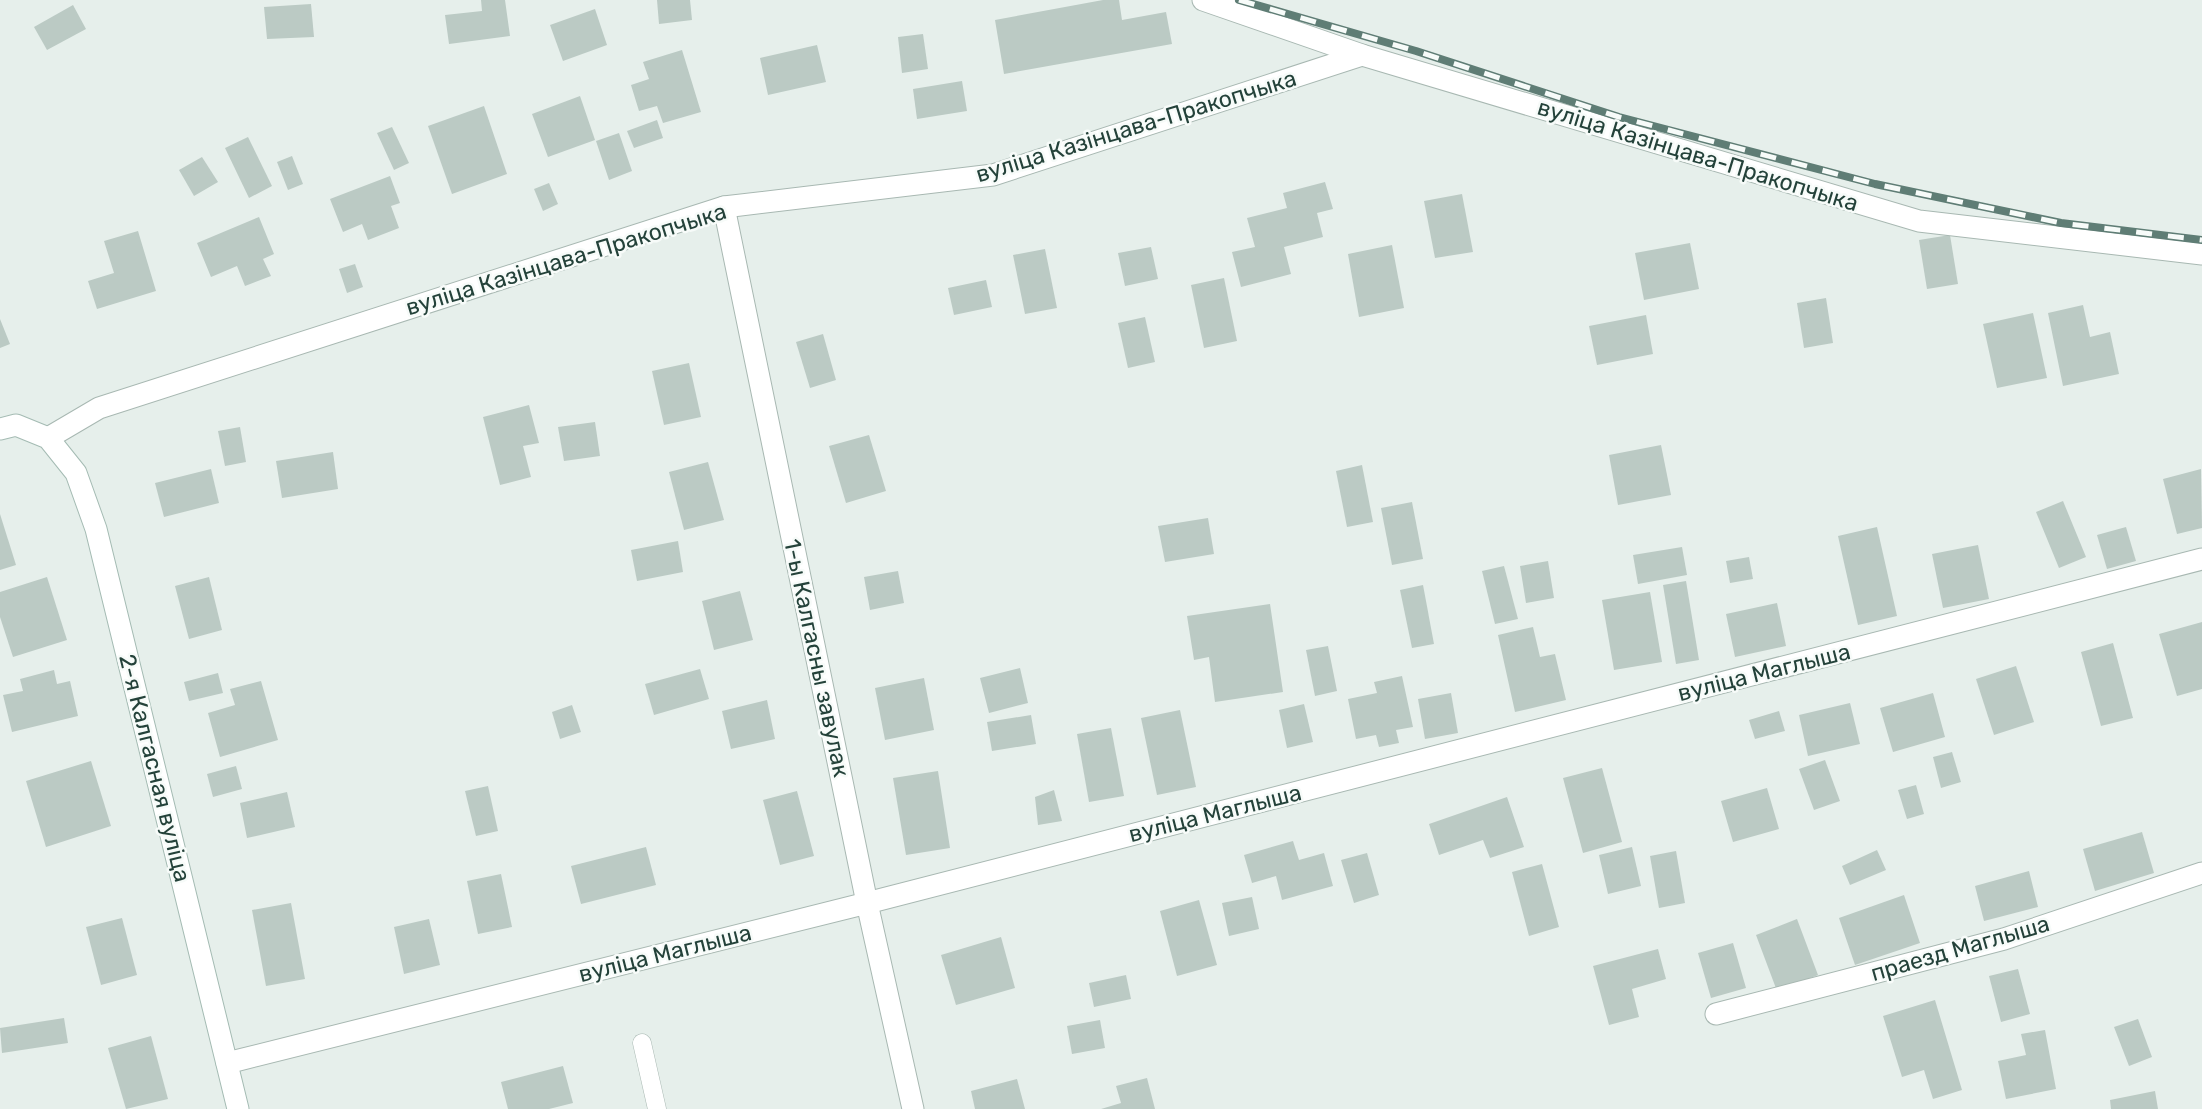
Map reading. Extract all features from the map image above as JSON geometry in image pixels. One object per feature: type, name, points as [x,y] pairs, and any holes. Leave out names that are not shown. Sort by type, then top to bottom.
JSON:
[{"type":"street","points":[[1203,0],[1362,55]]},
{"type":"street","name":"вуліца Казінцава-Пракопчыка","points":[[48,438],[99,408],[724,207],[993,175],[1362,55],[1919,221],[2202,254]]},
{"type":"street","name":"1-ы Калгасны завулак","points":[[724,207],[867,903],[913,1109]]},
{"type":"street","points":[[0,429],[16,425],[48,438]]},
{"type":"street","name":"2-я Калгасная вуліца","points":[[48,438],[76,473],[96,529],[238,1109]]},
{"type":"street","name":"вуліца Маглыша","points":[[227,1063],[867,903],[2202,559]]},
{"type":"street","name":"праезд Маглыша","points":[[1716,1014],[2004,939],[2202,873]]},
{"type":"lane","points":[[642,1044],[657,1109]]},
{"type":"building","points":[[481,0],[505,0],[510,36],[449,44],[445,15],[482,11]]},
{"type":"building","points":[[657,0],[690,0],[692,20],[659,24]]},
{"type":"building","points":[[1103,0],[1119,0],[1122,20],[1166,12],[1172,44],[1004,74],[995,20]]},
{"type":"building","points":[[311,4],[314,37],[267,39],[264,7]]},
{"type":"building","points":[[73,5],[86,29],[47,50],[34,27]]},
{"type":"building","points":[[595,9],[607,45],[563,61],[550,25]]},
{"type":"building","points":[[923,34],[928,69],[902,73],[898,37]]},
{"type":"building","points":[[817,45],[826,82],[768,95],[760,58]]},
{"type":"building","points":[[682,50],[701,112],[663,123],[657,106],[639,111],[631,85],[649,79],[643,62]]},
{"type":"building","points":[[962,81],[967,111],[917,119],[913,89]]},
{"type":"building","points":[[580,96],[595,140],[548,157],[532,114]]},
{"type":"building","points":[[484,106],[507,174],[452,194],[428,126]]},
{"type":"building","points":[[657,120],[663,138],[634,148],[627,131]]},
{"type":"building","points":[[392,127],[409,163],[394,170],[377,133]]},
{"type":"building","points":[[619,133],[632,171],[609,180],[596,141]]},
{"type":"building","points":[[248,137],[272,186],[249,198],[225,148]]},
{"type":"building","points":[[292,156],[303,184],[288,190],[277,162]]},
{"type":"building","points":[[202,157],[218,182],[194,196],[179,170]]},
{"type":"building","points":[[390,176],[400,203],[391,206],[399,228],[368,240],[362,224],[343,232],[330,199]]},
{"type":"building","points":[[1325,182],[1333,209],[1317,213],[1323,237],[1284,247],[1291,274],[1241,287],[1232,252],[1255,247],[1247,218],[1287,208],[1283,193]]},
{"type":"building","points":[[549,183],[558,204],[543,211],[534,189]]},
{"type":"building","points":[[1462,194],[1473,252],[1435,258],[1424,201]]},
{"type":"building","points":[[259,217],[274,254],[263,259],[271,276],[245,286],[237,266],[211,277],[197,243]]},
{"type":"building","points":[[138,231],[156,291],[97,309],[88,281],[114,273],[104,241]]},
{"type":"building","points":[[1950,235],[1958,284],[1927,289],[1919,240]]},
{"type":"building","points":[[1690,243],[1699,289],[1644,300],[1635,253]]},
{"type":"building","points":[[1392,245],[1404,308],[1359,317],[1348,254]]},
{"type":"building","points":[[1151,247],[1158,279],[1125,286],[1118,253]]},
{"type":"building","points":[[1045,249],[1057,308],[1025,314],[1013,255]]},
{"type":"building","points":[[355,264],[363,287],[347,293],[339,269]]},
{"type":"building","points":[[1224,278],[1237,341],[1204,348],[1191,285]]},
{"type":"building","points":[[986,280],[992,307],[954,315],[948,288]]},
{"type":"building","points":[[1826,298],[1833,343],[1804,348],[1797,303]]},
{"type":"building","points":[[2083,305],[2090,337],[2110,332],[2119,374],[2063,386],[2048,313]]},
{"type":"building","points":[[2033,313],[2047,378],[1997,388],[1983,324]]},
{"type":"building","points":[[1646,315],[1653,354],[1597,365],[1589,326]]},
{"type":"building","points":[[1145,317],[1155,362],[1128,368],[1118,323]]},
{"type":"building","points":[[0,319],[10,344],[0,348]]},
{"type":"building","points":[[823,334],[836,380],[810,388],[796,342]]},
{"type":"building","points":[[689,363],[701,417],[664,425],[652,371]]},
{"type":"building","points":[[529,405],[539,443],[523,446],[531,477],[500,485],[483,417]]},
{"type":"building","points":[[595,422],[600,456],[564,461],[558,427]]},
{"type":"building","points":[[240,427],[246,462],[225,466],[218,431]]},
{"type":"building","points":[[869,435],[886,491],[846,503],[829,446]]},
{"type":"building","points":[[1661,445],[1671,495],[1618,505],[1609,455]]},
{"type":"building","points":[[333,452],[338,489],[282,498],[276,461]]},
{"type":"building","points":[[708,462],[724,520],[684,530],[669,472]]},
{"type":"building","points":[[1362,465],[1373,522],[1347,527],[1336,471]]},
{"type":"building","points":[[211,469],[219,503],[164,517],[155,483]]},
{"type":"building","points":[[2201,469],[2202,528],[2177,534],[2163,479]]},
{"type":"building","points":[[2063,501],[2086,557],[2059,568],[2036,512]]},
{"type":"building","points":[[1412,502],[1423,559],[1392,565],[1381,508]]},
{"type":"building","points":[[0,514],[16,565],[0,570]]},
{"type":"building","points":[[1208,518],[1214,554],[1165,562],[1158,526]]},
{"type":"building","points":[[1877,527],[1897,616],[1858,625],[1838,536]]},
{"type":"building","points":[[2126,527],[2136,561],[2107,569],[2097,535]]},
{"type":"building","points":[[678,541],[683,572],[637,581],[631,550]]},
{"type":"building","points":[[1978,545],[1989,599],[1943,608],[1932,554]]},
{"type":"building","points":[[1682,547],[1687,575],[1638,584],[1633,555]]},
{"type":"building","points":[[1749,557],[1753,579],[1730,583],[1726,561]]},
{"type":"building","points":[[1548,561],[1554,598],[1526,603],[1520,566]]},
{"type":"building","points":[[1504,566],[1518,619],[1495,624],[1482,571]]},
{"type":"building","points":[[898,571],[904,603],[870,610],[864,577]]},
{"type":"building","points":[[47,577],[67,640],[13,657],[0,617],[0,592]]},
{"type":"building","points":[[209,577],[222,630],[189,639],[175,586]]},
{"type":"building","points":[[1686,581],[1699,660],[1676,664],[1663,585]]},
{"type":"building","points":[[1423,585],[1434,644],[1412,648],[1400,590]]},
{"type":"building","points":[[740,591],[753,640],[714,650],[702,601]]},
{"type":"building","points":[[1650,592],[1662,662],[1614,670],[1602,600]]},
{"type":"building","points":[[1777,603],[1786,646],[1735,657],[1726,614]]},
{"type":"building","points":[[1270,604],[1283,692],[1215,702],[1209,657],[1194,660],[1187,616]]},
{"type":"building","points":[[2202,622],[2202,689],[2177,696],[2159,634]]},
{"type":"building","points":[[1533,627],[1540,657],[1555,654],[1566,700],[1515,712],[1498,635]]},
{"type":"building","points":[[2113,643],[2133,718],[2101,726],[2081,652]]},
{"type":"building","points":[[1328,646],[1337,691],[1315,696],[1306,650]]},
{"type":"building","points":[[2016,666],[2034,722],[1994,735],[1976,679]]},
{"type":"building","points":[[1020,668],[1028,703],[989,713],[980,678]]},
{"type":"building","points":[[700,669],[709,699],[654,715],[645,684]]},
{"type":"building","points":[[54,670],[57,684],[70,681],[78,716],[12,732],[3,695],[23,691],[20,679]]},
{"type":"building","points":[[218,673],[223,693],[189,701],[184,682]]},
{"type":"building","points":[[1402,676],[1413,727],[1396,730],[1399,743],[1379,747],[1376,735],[1356,739],[1348,699],[1377,693],[1374,682]]},
{"type":"building","points":[[924,678],[934,730],[885,740],[875,688]]},
{"type":"building","points":[[261,681],[278,740],[220,757],[208,713],[235,705],[230,689]]},
{"type":"building","points":[[1451,693],[1458,733],[1425,739],[1418,699]]},
{"type":"building","points":[[1933,693],[1945,737],[1893,752],[1880,708]]},
{"type":"building","points":[[767,700],[775,739],[731,749],[722,711]]},
{"type":"building","points":[[1850,703],[1860,744],[1808,756],[1799,715]]},
{"type":"building","points":[[1304,704],[1313,742],[1287,748],[1279,710]]},
{"type":"building","points":[[572,705],[581,732],[560,739],[552,712]]},
{"type":"building","points":[[1180,710],[1196,787],[1157,795],[1141,718]]},
{"type":"building","points":[[1779,711],[1785,731],[1755,739],[1749,720]]},
{"type":"building","points":[[1031,715],[1036,744],[992,751],[987,722]]},
{"type":"building","points":[[1111,728],[1124,796],[1089,802],[1077,734]]},
{"type":"building","points":[[1952,752],[1961,782],[1941,788],[1933,757]]},
{"type":"building","points":[[1825,760],[1840,801],[1814,810],[1799,769]]},
{"type":"building","points":[[91,761],[111,826],[46,847],[26,781]]},
{"type":"building","points":[[236,766],[242,789],[213,797],[207,774]]},
{"type":"building","points":[[1602,768],[1622,842],[1583,853],[1563,778]]},
{"type":"building","points":[[938,771],[950,848],[906,855],[893,778]]},
{"type":"building","points":[[1916,785],[1924,814],[1907,819],[1898,790]]},
{"type":"building","points":[[488,786],[498,831],[476,836],[465,791]]},
{"type":"building","points":[[1767,788],[1779,829],[1733,842],[1721,801]]},
{"type":"building","points":[[1054,790],[1062,821],[1038,825],[1035,797]]},
{"type":"building","points":[[797,791],[814,856],[780,865],[763,800]]},
{"type":"building","points":[[287,792],[295,827],[247,838],[240,803]]},
{"type":"building","points":[[1507,797],[1524,847],[1490,858],[1483,840],[1439,855],[1429,824]]},
{"type":"building","points":[[2142,832],[2154,873],[2095,891],[2083,849]]},
{"type":"building","points":[[1293,841],[1299,860],[1324,853],[1333,886],[1282,900],[1276,876],[1252,883],[1244,855]]},
{"type":"building","points":[[646,847],[656,885],[581,904],[571,866]]},
{"type":"building","points":[[1632,847],[1641,886],[1608,894],[1599,855]]},
{"type":"building","points":[[1877,850],[1886,870],[1850,885],[1842,866]]},
{"type":"building","points":[[1676,851],[1685,903],[1659,908],[1650,856]]},
{"type":"building","points":[[1367,853],[1379,895],[1354,903],[1341,860]]},
{"type":"building","points":[[1542,864],[1559,927],[1529,936],[1512,872]]},
{"type":"building","points":[[2029,871],[2038,907],[1984,921],[1975,886]]},
{"type":"building","points":[[501,874],[512,927],[478,934],[467,881]]},
{"type":"building","points":[[1904,895],[1920,943],[1855,965],[1839,918]]},
{"type":"building","points":[[1252,897],[1259,929],[1229,936],[1222,903]]},
{"type":"building","points":[[1199,900],[1217,965],[1177,976],[1160,911]]},
{"type":"building","points":[[291,903],[305,979],[266,986],[252,910]]},
{"type":"building","points":[[122,918],[137,975],[101,985],[86,927]]},
{"type":"building","points":[[429,919],[440,965],[404,974],[394,927]]},
{"type":"building","points":[[1797,919],[1818,975],[1777,991],[1756,935]]},
{"type":"building","points":[[1001,937],[1015,988],[956,1005],[941,955]]},
{"type":"building","points":[[1733,943],[1746,988],[1711,998],[1698,953]]},
{"type":"building","points":[[1658,949],[1666,979],[1632,989],[1639,1017],[1609,1025],[1593,966]]},
{"type":"building","points":[[2018,969],[2030,1014],[2001,1022],[1989,976]]},
{"type":"building","points":[[1126,975],[1131,999],[1094,1007],[1089,983]]},
{"type":"building","points":[[1935,1000],[1962,1090],[1933,1099],[1924,1070],[1902,1077],[1883,1016]]},
{"type":"building","points":[[64,1018],[68,1043],[2,1053],[0,1028]]},
{"type":"building","points":[[2138,1019],[2152,1057],[2129,1066],[2114,1027]]},
{"type":"building","points":[[1100,1020],[1105,1048],[1072,1054],[1067,1026]]},
{"type":"building","points":[[2045,1030],[2056,1089],[2006,1099],[1998,1061],[2026,1055],[2021,1034]]},
{"type":"building","points":[[151,1036],[168,1099],[126,1109],[108,1048]]},
{"type":"building","points":[[563,1066],[573,1103],[549,1109],[508,1109],[501,1082]]},
{"type":"building","points":[[1147,1078],[1155,1109],[1101,1109],[1121,1103],[1116,1086]]},
{"type":"building","points":[[1017,1079],[1025,1109],[975,1109],[971,1091]]},
{"type":"building","points":[[2155,1091],[2158,1109],[2111,1109],[2110,1100]]},
{"type":"railway","points":[[1239,0],[1416,51],[1619,117],[1875,184],[2061,223],[2202,240]]}]
